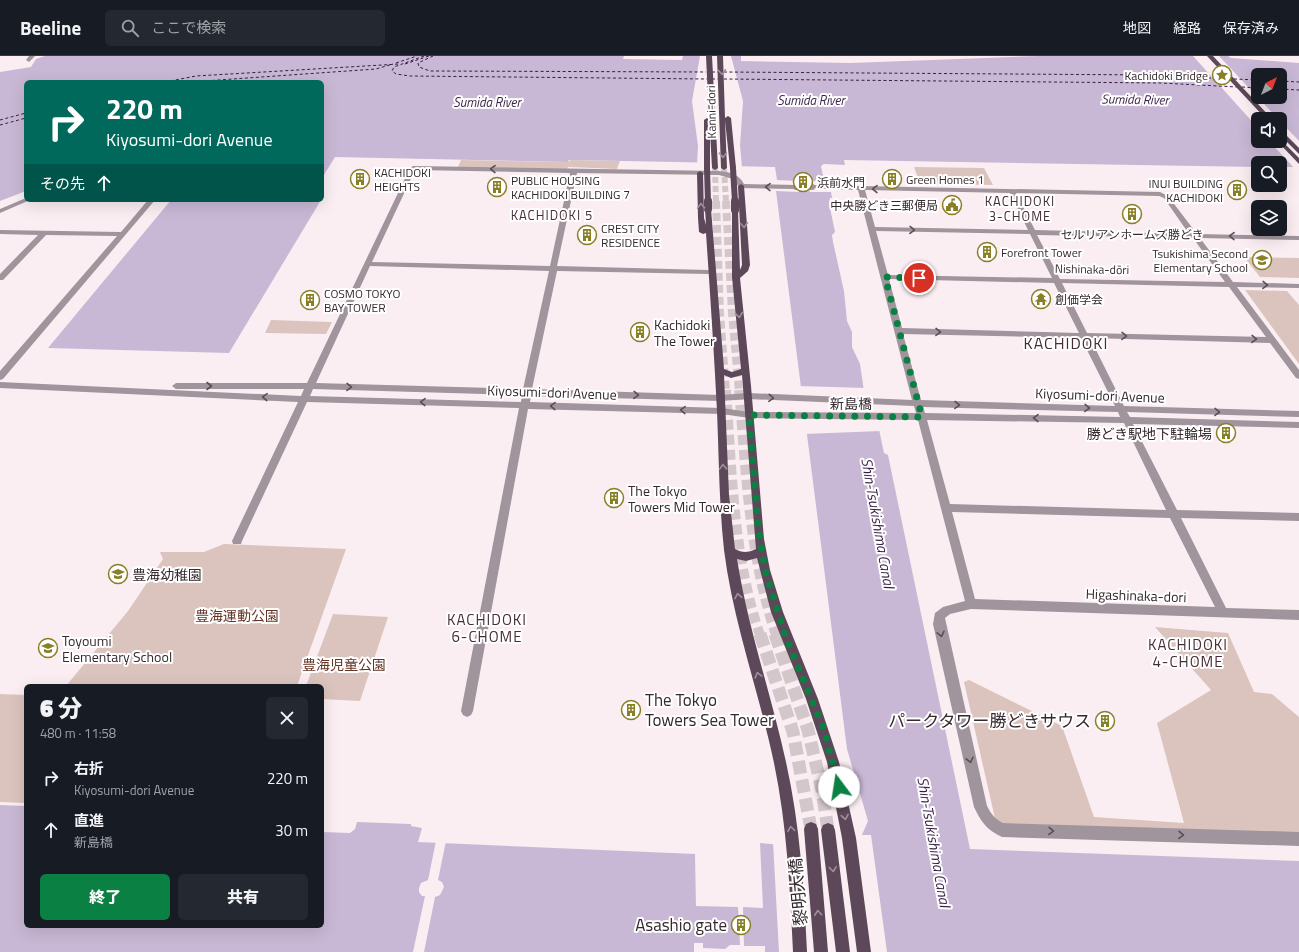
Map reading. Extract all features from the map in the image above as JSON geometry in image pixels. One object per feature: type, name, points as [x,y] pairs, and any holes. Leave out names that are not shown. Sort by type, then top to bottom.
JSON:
[{"type":"main road","name":"Kanni-dori","points":[[710,56],[710,88],[715,168]]},
{"type":"main road","name":"Kanni-dori","points":[[720,56],[723,88],[724,168]]},
{"type":"main road","points":[[1203,56],[1254,112]]},
{"type":"main road","points":[[1210,56],[1262,112]]},
{"type":"main road","points":[[710,88],[706,136],[708,209],[714,313],[722,411],[725,516],[730,551],[746,634],[772,724],[787,795],[793,841],[800,952]]},
{"type":"main road","points":[[723,88],[731,137],[735,210],[736,277],[748,396],[757,516],[765,570],[785,635],[812,698],[833,762],[849,838],[864,952]]},
{"type":"main road","points":[[1287,139],[1299,152]]},
{"type":"main road","points":[[1286,148],[1299,162]]},
{"type":"main road","points":[[700,173],[701,218],[708,272],[709,294],[714,313]]},
{"type":"main road","points":[[736,277],[746,269],[741,186]]},
{"type":"main road","points":[[719,370],[731,375],[745,371]]},
{"type":"main road","points":[[730,551],[745,558],[752,557],[762,551]]},
{"type":"main road","name":"黎明大橋","points":[[811,829],[821,952]]},
{"type":"main road","points":[[828,830],[843,952]]},
{"type":"street","points":[[237,541],[413,168],[700,173],[731,176],[740,181],[741,186],[1160,194],[1166,197],[1299,376]]},
{"type":"street","points":[[467,711],[524,406],[574,170]]},
{"type":"street","points":[[861,189],[873,229],[971,604]]},
{"type":"street","points":[[1012,191],[1224,613]]},
{"type":"street","points":[[0,211],[24,201]]},
{"type":"street","points":[[0,377],[150,202]]},
{"type":"street","points":[[873,229],[1299,238]]},
{"type":"street","points":[[0,232],[123,234]]},
{"type":"street","points":[[0,278],[44,233]]},
{"type":"street","points":[[368,264],[708,272]]},
{"type":"street","name":"Nishinaka-dōri","points":[[885,277],[1299,286]]},
{"type":"street","points":[[899,331],[1273,340]]},
{"type":"street","points":[[0,384],[44,386]]},
{"type":"street","name":"Kiyosumi-dori Avenue","points":[[44,386],[310,386],[528,391],[721,398],[748,396],[795,399]]},
{"type":"street","name":"Kiyosumi-dori Avenue","points":[[44,386],[304,399],[722,411],[749,415],[798,416]]},
{"type":"street","name":"新島橋","points":[[795,399],[901,403]]},
{"type":"street","name":"Kiyosumi-dori Avenue","points":[[901,403],[1299,414]]},
{"type":"street","name":"新島橋","points":[[798,416],[904,417]]},
{"type":"street","name":"Kiyosumi-dori Avenue","points":[[904,417],[1127,420],[1299,425]]},
{"type":"street","points":[[946,508],[1299,517]]},
{"type":"street","name":"Higashinaka-dori","points":[[1299,615],[971,604],[947,610],[940,616],[939,624],[981,807],[985,817],[992,826],[1002,830],[1299,839]]},
{"type":"green space","points":[[461,160],[568,162],[571,160],[620,161],[617,169],[568,167],[567,169],[458,167]]},
{"type":"green space","points":[[914,167],[984,168],[993,185],[920,184]]},
{"type":"green space","points":[[1244,257],[1299,258],[1299,278],[1260,277]]},
{"type":"green space","points":[[1245,290],[1287,291],[1299,305],[1299,364]]},
{"type":"green space","points":[[271,320],[332,322],[326,334],[265,333]]},
{"type":"green space","name":"豊海運動公園","points":[[224,544],[346,549],[298,684],[68,684],[128,611],[163,559],[160,552],[204,552]]},
{"type":"green space","name":"豊海児童公園","points":[[333,614],[388,617],[360,701],[324,699],[324,684],[307,684]]},
{"type":"green space","points":[[1155,627],[1228,633],[1254,692],[1272,694],[1299,717],[1299,834],[996,823],[964,682],[969,680],[1062,726],[1094,817],[1184,823],[1157,723],[1211,690]]},
{"type":"green space","points":[[0,694],[24,695],[24,803],[0,802]]},
{"type":"water","points":[[45,56],[624,56],[623,59],[682,60],[683,56],[741,56],[741,61],[851,63],[1039,56],[1228,56],[1231,58],[1299,63],[1299,167],[1287,167],[1287,156],[1251,156],[1251,167],[844,160],[845,165],[824,164],[821,166],[824,181],[807,181],[810,192],[831,192],[832,198],[830,198],[829,203],[835,232],[832,235],[844,291],[847,321],[852,332],[852,347],[860,364],[865,398],[876,415],[884,453],[888,455],[970,849],[1299,861],[1299,952],[765,952],[765,946],[744,946],[743,907],[763,908],[760,843],[855,851],[868,821],[847,749],[776,191],[799,192],[797,181],[777,180],[775,167],[730,166],[725,163],[574,160],[569,160],[568,162],[335,157],[324,175],[324,80],[24,80],[24,192],[0,201],[0,72],[31,67],[36,59]]},
{"type":"water","points":[[169,202],[320,202],[229,353],[48,348]]},
{"type":"water","points":[[0,805],[24,806],[24,928],[324,928],[324,832],[350,833],[355,829],[357,822],[411,824],[411,826],[422,828],[418,842],[695,854],[696,906],[738,907],[740,945],[730,945],[725,949],[703,948],[703,943],[694,943],[694,952],[0,952]]},
{"type":"pier","points":[[700,56],[731,56],[743,101],[740,145],[742,168],[729,168],[725,165],[697,164],[698,146],[692,101]]},
{"type":"pier","name":"Kachidoki Bridge","points":[[1193,56],[1219,56],[1251,90],[1251,104],[1264,104],[1271,112],[1251,112],[1251,120]]},
{"type":"pier","points":[[1287,128],[1299,141],[1299,169],[1295,169],[1287,160],[1287,156],[1283,156],[1276,148],[1287,148]]},
{"type":"pier","points":[[798,386],[866,388],[867,398],[877,414],[881,431],[804,434]]},
{"type":"pier","points":[[860,835],[871,835],[887,952],[779,952],[773,842],[854,849]]},
{"type":"pier","points":[[436,841],[446,841],[438,880],[442,882],[444,887],[440,895],[435,897],[424,952],[413,952],[425,896],[422,896],[419,892],[419,888],[421,883],[428,880]]},
{"type":"ferry route","points":[[396,63],[417,56]]},
{"type":"ferry route","points":[[424,56],[394,67],[392,71],[396,74],[410,76],[707,79]]},
{"type":"ferry route","points":[[405,64],[429,56]]},
{"type":"ferry route","points":[[433,56],[418,63],[419,67],[430,71],[706,72]]},
{"type":"ferry route","points":[[175,80],[196,76],[391,64]]},
{"type":"ferry route","points":[[219,80],[376,69],[391,64]]},
{"type":"ferry route","points":[[391,64],[399,64]]},
{"type":"ferry route","points":[[712,72],[718,72]]},
{"type":"ferry route","points":[[724,72],[1154,75],[1228,79]]},
{"type":"ferry route","points":[[712,79],[719,79]]},
{"type":"ferry route","points":[[724,79],[1161,83],[1237,87]]},
{"type":"ferry route","points":[[1234,79],[1251,80]]},
{"type":"ferry route","points":[[1287,81],[1299,82]]},
{"type":"ferry route","points":[[1242,87],[1251,88]]},
{"type":"ferry route","points":[[1287,89],[1299,90]]},
{"type":"ferry route","points":[[0,120],[24,114]]},
{"type":"ferry route","points":[[0,125],[24,119]]},
{"type":"tunnel","points":[[715,168],[716,202]]},
{"type":"tunnel","points":[[724,168],[726,202]]},
{"type":"tunnel","points":[[716,201],[720,313],[726,391]]},
{"type":"tunnel","points":[[726,201],[732,313],[739,391]]},
{"type":"tunnel","points":[[726,390],[732,483],[739,544],[744,575],[760,635]]},
{"type":"tunnel","points":[[739,390],[754,544],[767,605],[776,635]]},
{"type":"tunnel","points":[[760,634],[793,732],[811,829]]},
{"type":"tunnel","points":[[775,634],[808,730],[822,790],[828,830]]},
{"type":"place","name":"Kachidoki Bridge","points":[[1222,75]]},
{"type":"place","name":"KACHIDOKI HEIGHTS","points":[[360,179]]},
{"type":"place","name":"Green Homes 1","points":[[892,179]]},
{"type":"place","name":"浜前水門","points":[[803,182]]},
{"type":"place","name":"PUBLIC HOUSING KACHIDOKI BUILDING 7","points":[[497,187]]},
{"type":"place","name":"INUI BUILDING KACHIDOKI","points":[[1237,190]]},
{"type":"place","name":"中央勝どき三郵便局","points":[[952,205]]},
{"type":"place","name":"セルリアンホームズ勝どき","points":[[1132,214]]},
{"type":"place","name":"CREST CITY RESIDENCE","points":[[587,235]]},
{"type":"place","name":"Forefront Tower","points":[[987,252]]},
{"type":"place","name":"Tsukishima Second Elementary School","points":[[1262,260]]},
{"type":"place","name":"創価学会","points":[[1041,299]]},
{"type":"place","name":"COSMO TOKYO BAY TOWER","points":[[310,300]]},
{"type":"place","name":"Kachidoki The Tower","points":[[640,332]]},
{"type":"place","name":"勝どき駅地下駐輪場","points":[[1226,433]]},
{"type":"place","name":"The Tokyo Towers Mid Tower","points":[[614,498]]},
{"type":"place","name":"豊海幼稚園","points":[[118,574]]},
{"type":"place","name":"Toyoumi Elementary School","points":[[48,648]]},
{"type":"place","name":"The Tokyo Towers Sea Tower","points":[[631,710]]},
{"type":"place","name":"パークタワー勝どきサウス","points":[[1105,721]]},
{"type":"place","name":"Asashio gate","points":[[741,925]]},
{"type":"district","name":"KACHIDOKI 3-CHOME","points":[[1020,208]]},
{"type":"district","name":"KACHIDOKI 5","points":[[552,215]]},
{"type":"district","name":"KACHIDOKI","points":[[1066,343]]},
{"type":"district","name":"KACHIDOKI 6-CHOME","points":[[487,628]]},
{"type":"district","name":"KACHIDOKI 4-CHOME","points":[[1188,652]]},
{"type":"route","points":[[839,787],[824,730],[785,635],[765,570],[759,538],[749,415],[922,417],[885,277],[919,278]]},
{"type":"water label","name":"Sumida River","points":[[1135,99]]},
{"type":"water label","name":"Sumida River","points":[[811,100]]},
{"type":"water label","name":"Sumida River","points":[[487,102]]},
{"type":"water label","name":"Shin-Tsukishima Canal","points":[[878,523]]},
{"type":"water label","name":"Shin-Tsukishima Canal","points":[[934,842]]}]
